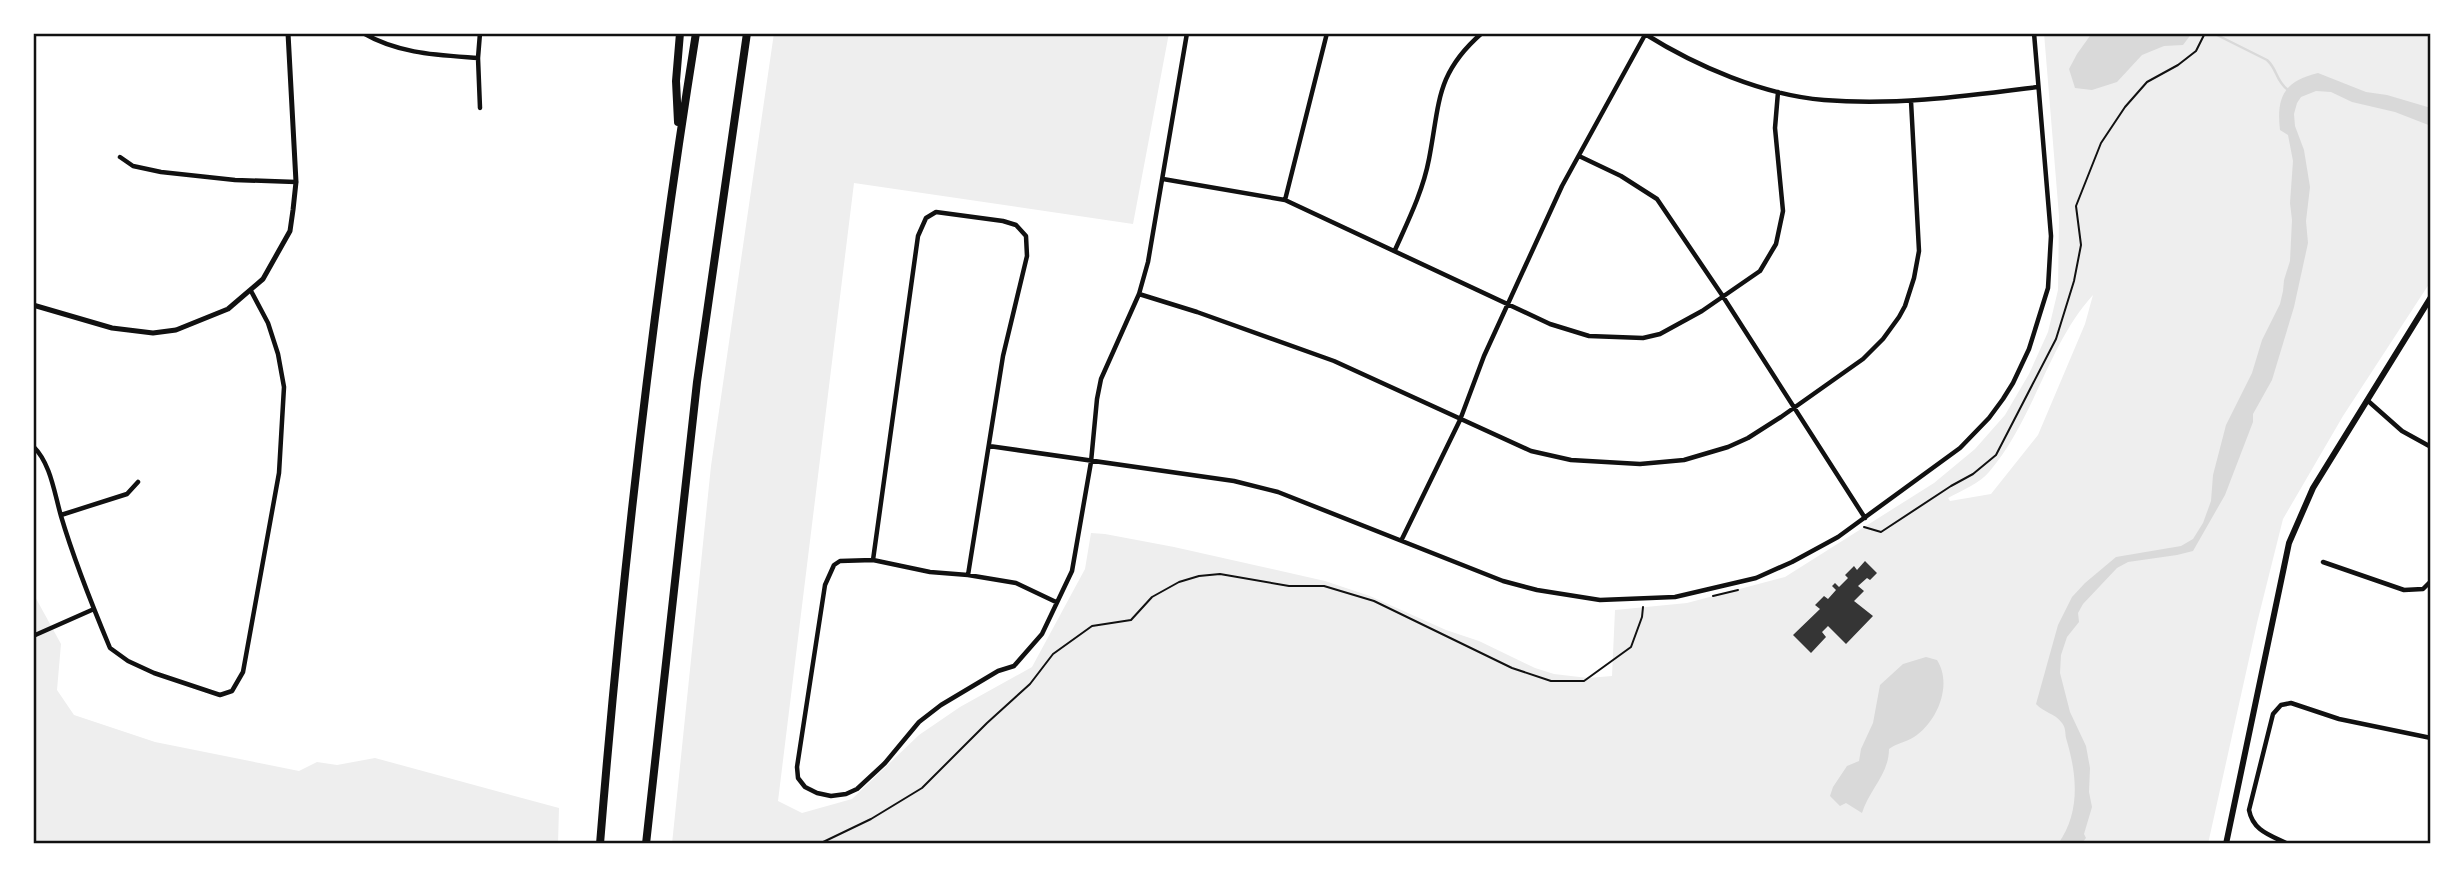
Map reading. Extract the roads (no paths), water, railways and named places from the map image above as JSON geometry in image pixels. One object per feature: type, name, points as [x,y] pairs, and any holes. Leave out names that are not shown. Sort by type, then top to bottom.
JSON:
[{"type":"highway","points":[[679,139],[676,81],[680,33]]},
{"type":"highway","points":[[600,844],[613,682],[679,139],[696,33]]},
{"type":"highway","points":[[646,844],[697,382],[747,33]]},
{"type":"main road","points":[[2226,844],[2289,543],[2313,488],[2431,297]]},
{"type":"street","points":[[33,305],[112,328],[153,334],[176,330],[228,309],[251,290],[274,263],[290,230],[296,182],[288,33]]},
{"type":"street","points":[[363,33],[375,40],[412,52],[478,58]]},
{"type":"street","points":[[480,33],[480,108]]},
{"type":"street","points":[[1056,603],[1016,583],[930,572],[873,560],[840,561],[834,565],[825,584],[797,767],[798,778],[805,787],[831,796],[857,789],[885,763],[919,722],[941,705],[998,671],[1014,666],[1042,634],[1072,571],[1091,462],[1101,379],[1139,294],[1148,262],[1187,33]]},
{"type":"street","points":[[1284,201],[1327,33]]},
{"type":"street","points":[[1395,250],[1423,183],[1439,94],[1451,67],[1482,33]]},
{"type":"street","points":[[989,446],[1255,485],[1402,539],[1503,581],[1536,590],[1601,600],[1675,597],[1756,578],[1838,537],[1939,464],[1975,433],[2013,383],[2029,349],[2048,288],[2050,257],[2050,214],[2034,33]]},
{"type":"street","points":[[1402,539],[1460,420],[1484,355],[1562,186],[1645,34],[1679,55],[1778,92],[1822,100],[1911,101],[2038,87]]},
{"type":"street","points":[[1163,179],[1284,201],[1395,250],[1550,324],[1589,336],[1643,338],[1660,334],[1678,325],[1759,271],[1776,244],[1783,211],[1775,128],[1778,92]]},
{"type":"street","points":[[1139,294],[1182,306],[1313,353],[1531,450],[1572,460],[1640,464],[1684,460],[1748,438],[1793,408],[1863,359],[1883,339],[1905,306],[1919,251],[1911,101]]},
{"type":"street","points":[[1579,156],[1631,181],[1657,199],[1865,518]]},
{"type":"street","points":[[120,157],[133,166],[161,172],[235,180],[296,182]]},
{"type":"street","points":[[873,560],[918,236],[926,218],[936,212],[1003,221],[1016,225],[1026,236],[1027,256],[1003,356],[968,575]]},
{"type":"street","points":[[33,446],[41,455],[54,486],[61,515],[110,648],[128,661],[154,673],[220,695],[232,691],[243,672],[279,473],[284,387],[278,354],[268,323],[251,290]]},
{"type":"street","points":[[2366,400],[2402,431],[2431,447]]},
{"type":"street","points":[[61,515],[127,494],[138,482]]},
{"type":"street","points":[[2323,562],[2404,590],[2423,589],[2431,581]]},
{"type":"street","points":[[33,636],[94,609]]},
{"type":"street","points":[[2288,844],[2259,829],[2251,821],[2249,810],[2273,713],[2281,705],[2291,703],[2339,719],[2431,738]]},
{"type":"waterway","points":[[2213,33],[2267,60],[2288,90]]}]
